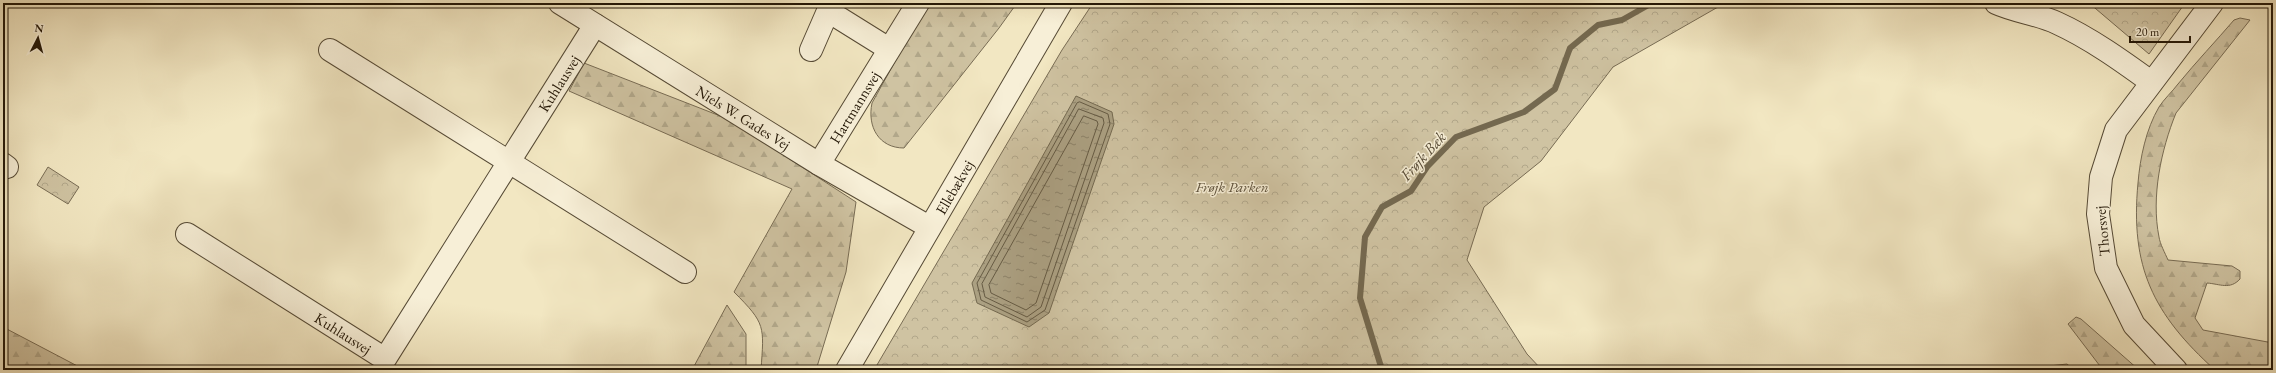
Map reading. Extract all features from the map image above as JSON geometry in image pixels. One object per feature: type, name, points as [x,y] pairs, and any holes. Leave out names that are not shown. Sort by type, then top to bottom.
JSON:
[{"type":"street","name":"Niels W. Gades Vej","points":[[560,3],[819,164],[929,227]]},
{"type":"street","name":"Hartmannsvej","points":[[819,164],[918,3]]},
{"type":"street","name":"Ellebækvej","points":[[847,370],[1061,3]]},
{"type":"street","points":[[1996,3],[2013,11],[2055,22],[2071,30],[2151,82]]},
{"type":"street","name":"Thorsvej","points":[[2176,370],[2134,325],[2106,268],[2098,214],[2101,177],[2116,130],[2212,3]]},
{"type":"street","points":[[811,50],[829,7],[889,49]]},
{"type":"street","name":"Kuhlausvej","points":[[187,234],[385,358],[595,25]]},
{"type":"street","points":[[330,50],[685,272]]},
{"type":"green space","points":[[931,3],[1017,3],[904,148],[895,147],[882,140],[873,128],[871,120],[872,103],[917,22]]},
{"type":"green space","name":"Frøjk Parken","points":[[1093,3],[1725,3],[1613,67],[1541,161],[1484,207],[1467,260],[1527,354],[1542,370],[874,370],[1062,50]]},
{"type":"green space","points":[[2089,3],[2185,3],[2149,54]]},
{"type":"green space","points":[[2240,18],[2250,20],[2176,113],[2166,142],[2159,174],[2156,206],[2157,222],[2161,246],[2168,260],[2232,266],[2240,271],[2240,279],[2232,284],[2225,286],[2207,283],[2195,318],[2203,330],[2273,343],[2273,370],[2215,370],[2176,329],[2161,308],[2150,287],[2142,264],[2138,240],[2136,213],[2139,173],[2144,144],[2154,116],[2163,101],[2234,20]]},
{"type":"green space","points":[[584,63],[728,119],[856,202],[846,272],[816,370],[761,370],[763,344],[761,326],[752,312],[734,292],[792,189],[569,91]]},
{"type":"green space","points":[[48,167],[79,187],[68,204],[37,185]]},
{"type":"green space","points":[[727,305],[746,334],[746,370],[692,370]]},
{"type":"green space","points":[[2076,317],[2081,319],[2139,370],[2103,370],[2068,324]]},
{"type":"green space","points":[[3,327],[85,370],[3,370]]},
{"type":"green space","points":[[2067,364],[2074,370],[2040,370],[2040,367]]},
{"type":"water","points":[[1076,96],[1112,112],[1114,124],[1049,313],[1029,327],[977,303],[972,283]]},
{"type":"waterway","name":"Frøjk Bæk","points":[[1382,370],[1360,298],[1365,237],[1382,207],[1411,191],[1427,167],[1456,137],[1524,112],[1555,89],[1570,48],[1598,25],[1622,20],[1652,3]]}]
